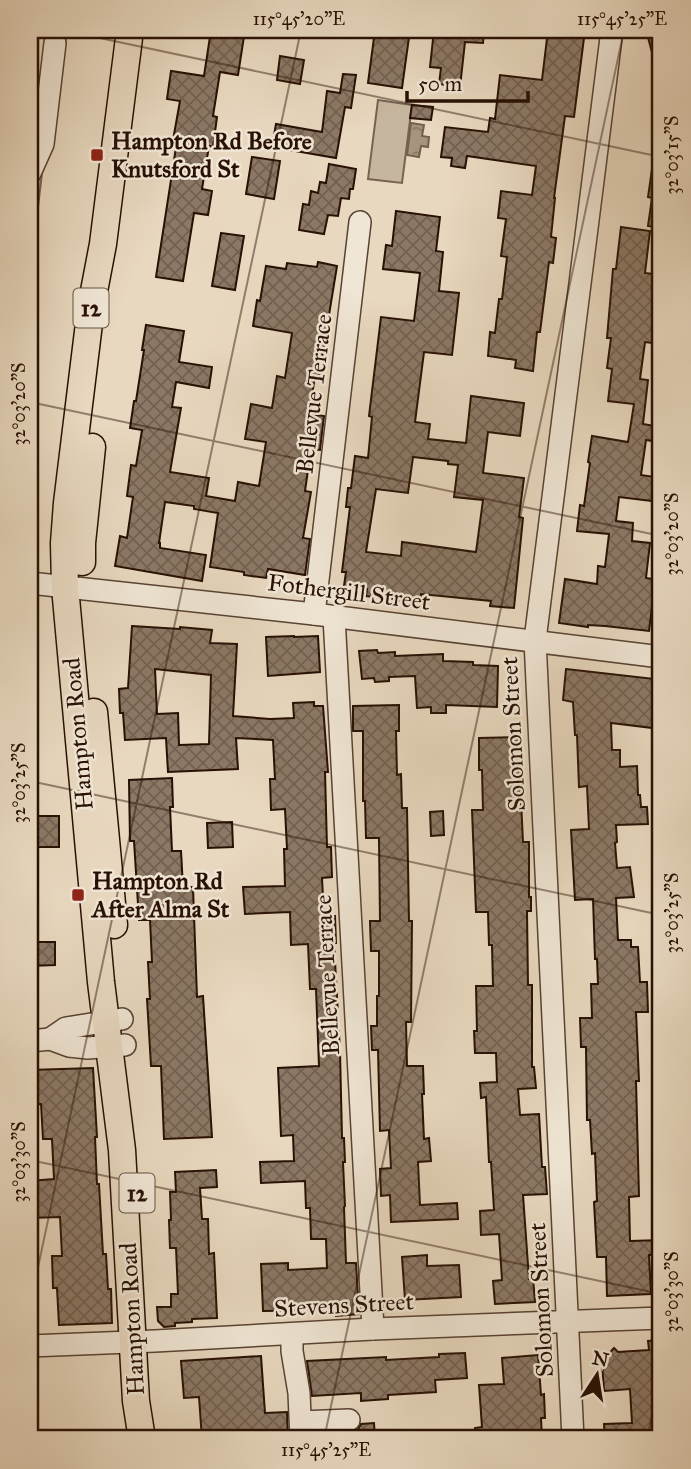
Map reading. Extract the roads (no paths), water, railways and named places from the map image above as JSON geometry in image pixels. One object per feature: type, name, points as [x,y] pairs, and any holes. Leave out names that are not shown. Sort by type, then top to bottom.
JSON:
[{"type":"main road","name":"Hampton Road","points":[[130,30],[103,244],[91,307],[64,543],[74,587],[101,982],[115,1033],[140,1342],[148,1392],[143,1439]]},
{"type":"main road","name":"Hampton Road","points":[[74,587],[82,543],[144,30]]},
{"type":"street","name":"Solomon Street","points":[[573,1439],[535,640],[611,30]]},
{"type":"street","points":[[30,173],[43,144],[55,43]]},
{"type":"street","name":"Bellevue Terrace","points":[[360,222],[324,616],[373,1329]]},
{"type":"street","name":"Fothergill Street","points":[[30,583],[535,640],[661,657]]},
{"type":"street","points":[[40,1040],[88,1048],[115,1033]]},
{"type":"street","name":"Stevens Street","points":[[30,1346],[661,1318]]},
{"type":"street","points":[[292,1334],[301,1431],[349,1420]]},
{"type":"water","points":[[411,123],[424,125],[422,136],[429,137],[428,147],[421,146],[419,157],[407,155]]},
{"type":"place","name":"Hampton Rd Before Knutsford St","points":[[97,155]]},
{"type":"place","name":"Hampton Rd After Alma St","points":[[78,895]]}]
